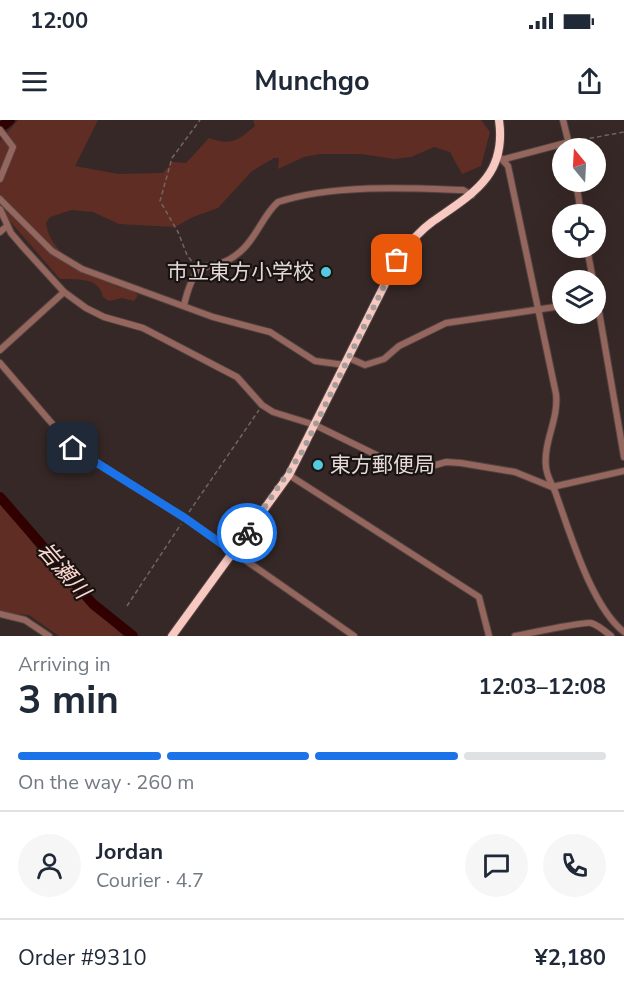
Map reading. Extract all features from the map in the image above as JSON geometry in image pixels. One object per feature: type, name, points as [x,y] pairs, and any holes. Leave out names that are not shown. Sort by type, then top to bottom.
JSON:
[{"type":"highway","points":[[172,636],[289,475],[387,279],[407,246],[431,223],[472,196],[501,157],[499,120]]},
{"type":"street","points":[[563,120],[567,138]]},
{"type":"street","points":[[0,130],[12,143],[0,179]]},
{"type":"street","points":[[552,148],[501,157],[538,309],[558,406],[546,463],[552,487],[585,571],[612,621],[624,632]]},
{"type":"street","points":[[184,305],[191,278],[198,270],[240,252],[273,207],[290,198],[396,187],[463,190],[472,196]]},
{"type":"street","points":[[0,199],[52,251],[82,270],[134,291],[184,305],[213,317],[270,332],[315,361],[365,365],[384,359],[399,346],[446,323],[552,307]]},
{"type":"street","points":[[0,208],[7,226],[23,247],[64,292],[86,308],[104,317],[143,328],[237,377],[262,405],[273,412],[315,425],[407,469],[427,469],[453,462],[514,472],[552,487],[624,471]]},
{"type":"street","points":[[0,232],[7,226]]},
{"type":"street","points":[[0,350],[64,292]]},
{"type":"street","points":[[600,324],[624,457]]},
{"type":"street","points":[[0,363],[73,448],[185,518],[354,636]]},
{"type":"street","points":[[289,475],[478,597],[489,636]]},
{"type":"street","points":[[0,614],[25,620],[49,636]]},
{"type":"street","points":[[515,636],[553,630],[582,621],[592,623],[611,636]]},
{"type":"path","points":[[198,270],[187,255],[178,232],[160,201],[172,158],[200,120]]},
{"type":"path","points":[[599,138],[624,132]]},
{"type":"path","points":[[128,606],[262,405]]},
{"type":"shaded area","points":[[18,120],[98,120],[75,166],[118,174],[163,173],[172,162],[186,163],[209,138],[223,142],[234,141],[255,126],[253,120],[481,120],[490,132],[481,166],[462,174],[450,152],[434,147],[411,157],[394,159],[361,154],[320,154],[304,157],[278,169],[279,158],[274,158],[252,171],[218,208],[193,217],[175,227],[119,224],[93,212],[72,210],[50,217],[46,223],[47,230],[53,243],[63,254],[81,266],[109,277],[117,287],[129,289],[138,295],[134,301],[122,298],[109,301],[103,297],[101,290],[92,282],[60,279],[8,219],[0,201],[0,141]]},
{"type":"shaded area","points":[[0,501],[49,564],[123,636],[59,636],[29,615],[3,613],[0,610]]},
{"type":"waterway","name":"岩瀬川","points":[[0,128],[10,120]]},
{"type":"waterway","name":"岩瀬川","points":[[0,497],[93,604],[133,636]]},
{"type":"way so far","points":[[247,533],[289,475],[302,452],[397,260]]},
{"type":"place","name":"市立東方小学校","points":[[326,272]]},
{"type":"place","name":"東方郵便局","points":[[318,465]]},
{"type":"route","points":[[73,448],[185,518],[233,552],[247,533]]}]
